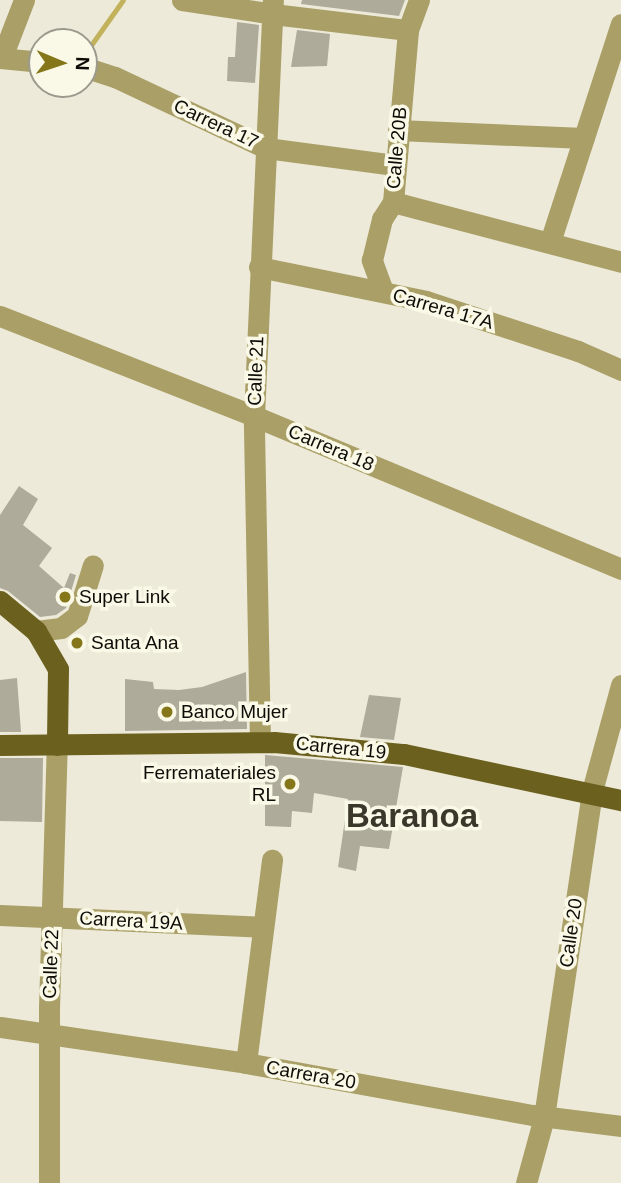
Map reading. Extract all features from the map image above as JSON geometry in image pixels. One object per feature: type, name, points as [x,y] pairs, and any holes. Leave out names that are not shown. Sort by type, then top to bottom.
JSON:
[{"type":"main road","points":[[0,601],[36,631],[58,669],[57,745]]},
{"type":"main road","name":"Carrera 19","points":[[0,746],[260,742],[404,754],[592,791],[621,800]]},
{"type":"street","points":[[24,0],[1,58],[28,61]]},
{"type":"street","points":[[182,0],[273,7],[408,30]]},
{"type":"street","name":"Calle 20B","points":[[383,291],[372,260],[382,219],[393,202],[408,30],[419,0]]},
{"type":"street","name":"Calle 21","points":[[260,742],[254,416],[273,7]]},
{"type":"street","points":[[550,242],[584,138],[614,71],[621,24]]},
{"type":"street","name":"Carrera 17","points":[[98,72],[266,148],[395,165]]},
{"type":"street","points":[[398,131],[584,138]]},
{"type":"street","points":[[393,202],[621,262]]},
{"type":"street","name":"Carrera 17A","points":[[259,267],[426,301],[553,342],[621,370]]},
{"type":"street","name":"Carrera 18","points":[[0,316],[254,416],[621,569]]},
{"type":"street","points":[[36,631],[61,628],[78,616],[93,565]]},
{"type":"street","name":"Calle 20","points":[[526,1183],[544,1117],[592,791],[621,684]]},
{"type":"street","name":"Calle 22","points":[[50,1183],[50,1034],[57,745]]},
{"type":"street","points":[[246,1063],[261,927],[267,915],[272,860]]},
{"type":"street","name":"Carrera 19A","points":[[0,915],[261,927]]},
{"type":"street","name":"Carrera 20","points":[[0,1027],[246,1063],[544,1117],[621,1126]]},
{"type":"building","points":[[302,0],[405,0],[399,16],[301,4]]},
{"type":"building","points":[[237,22],[259,25],[255,83],[227,81],[228,57],[235,57]]},
{"type":"building","points":[[297,30],[330,34],[327,66],[291,67]]},
{"type":"building","points":[[19,486],[38,499],[23,525],[52,548],[39,566],[64,588],[70,573],[76,575],[66,608],[56,615],[40,617],[8,591],[0,588],[0,515]]},
{"type":"building","points":[[246,672],[247,729],[125,731],[125,679],[153,682],[154,689],[179,690],[202,687]]},
{"type":"building","points":[[17,678],[21,732],[0,732],[0,680]]},
{"type":"building","points":[[369,695],[401,698],[394,740],[360,737]]},
{"type":"building","points":[[265,755],[403,767],[389,849],[360,846],[356,871],[338,867],[348,799],[314,793],[312,813],[292,811],[291,827],[265,826]]},
{"type":"building","points":[[0,758],[43,758],[42,822],[0,821]]},
{"type":"waterway","points":[[98,35],[123,0]]},
{"type":"place","name":"Super Link","points":[[65,597]]},
{"type":"place","name":"Santa Ana","points":[[77,643]]},
{"type":"place","name":"Banco Mujer","points":[[167,712]]},
{"type":"place","name":"Ferremateriales RL","points":[[290,784]]},
{"type":"district","name":"Baranoa","points":[[412,816]]}]
